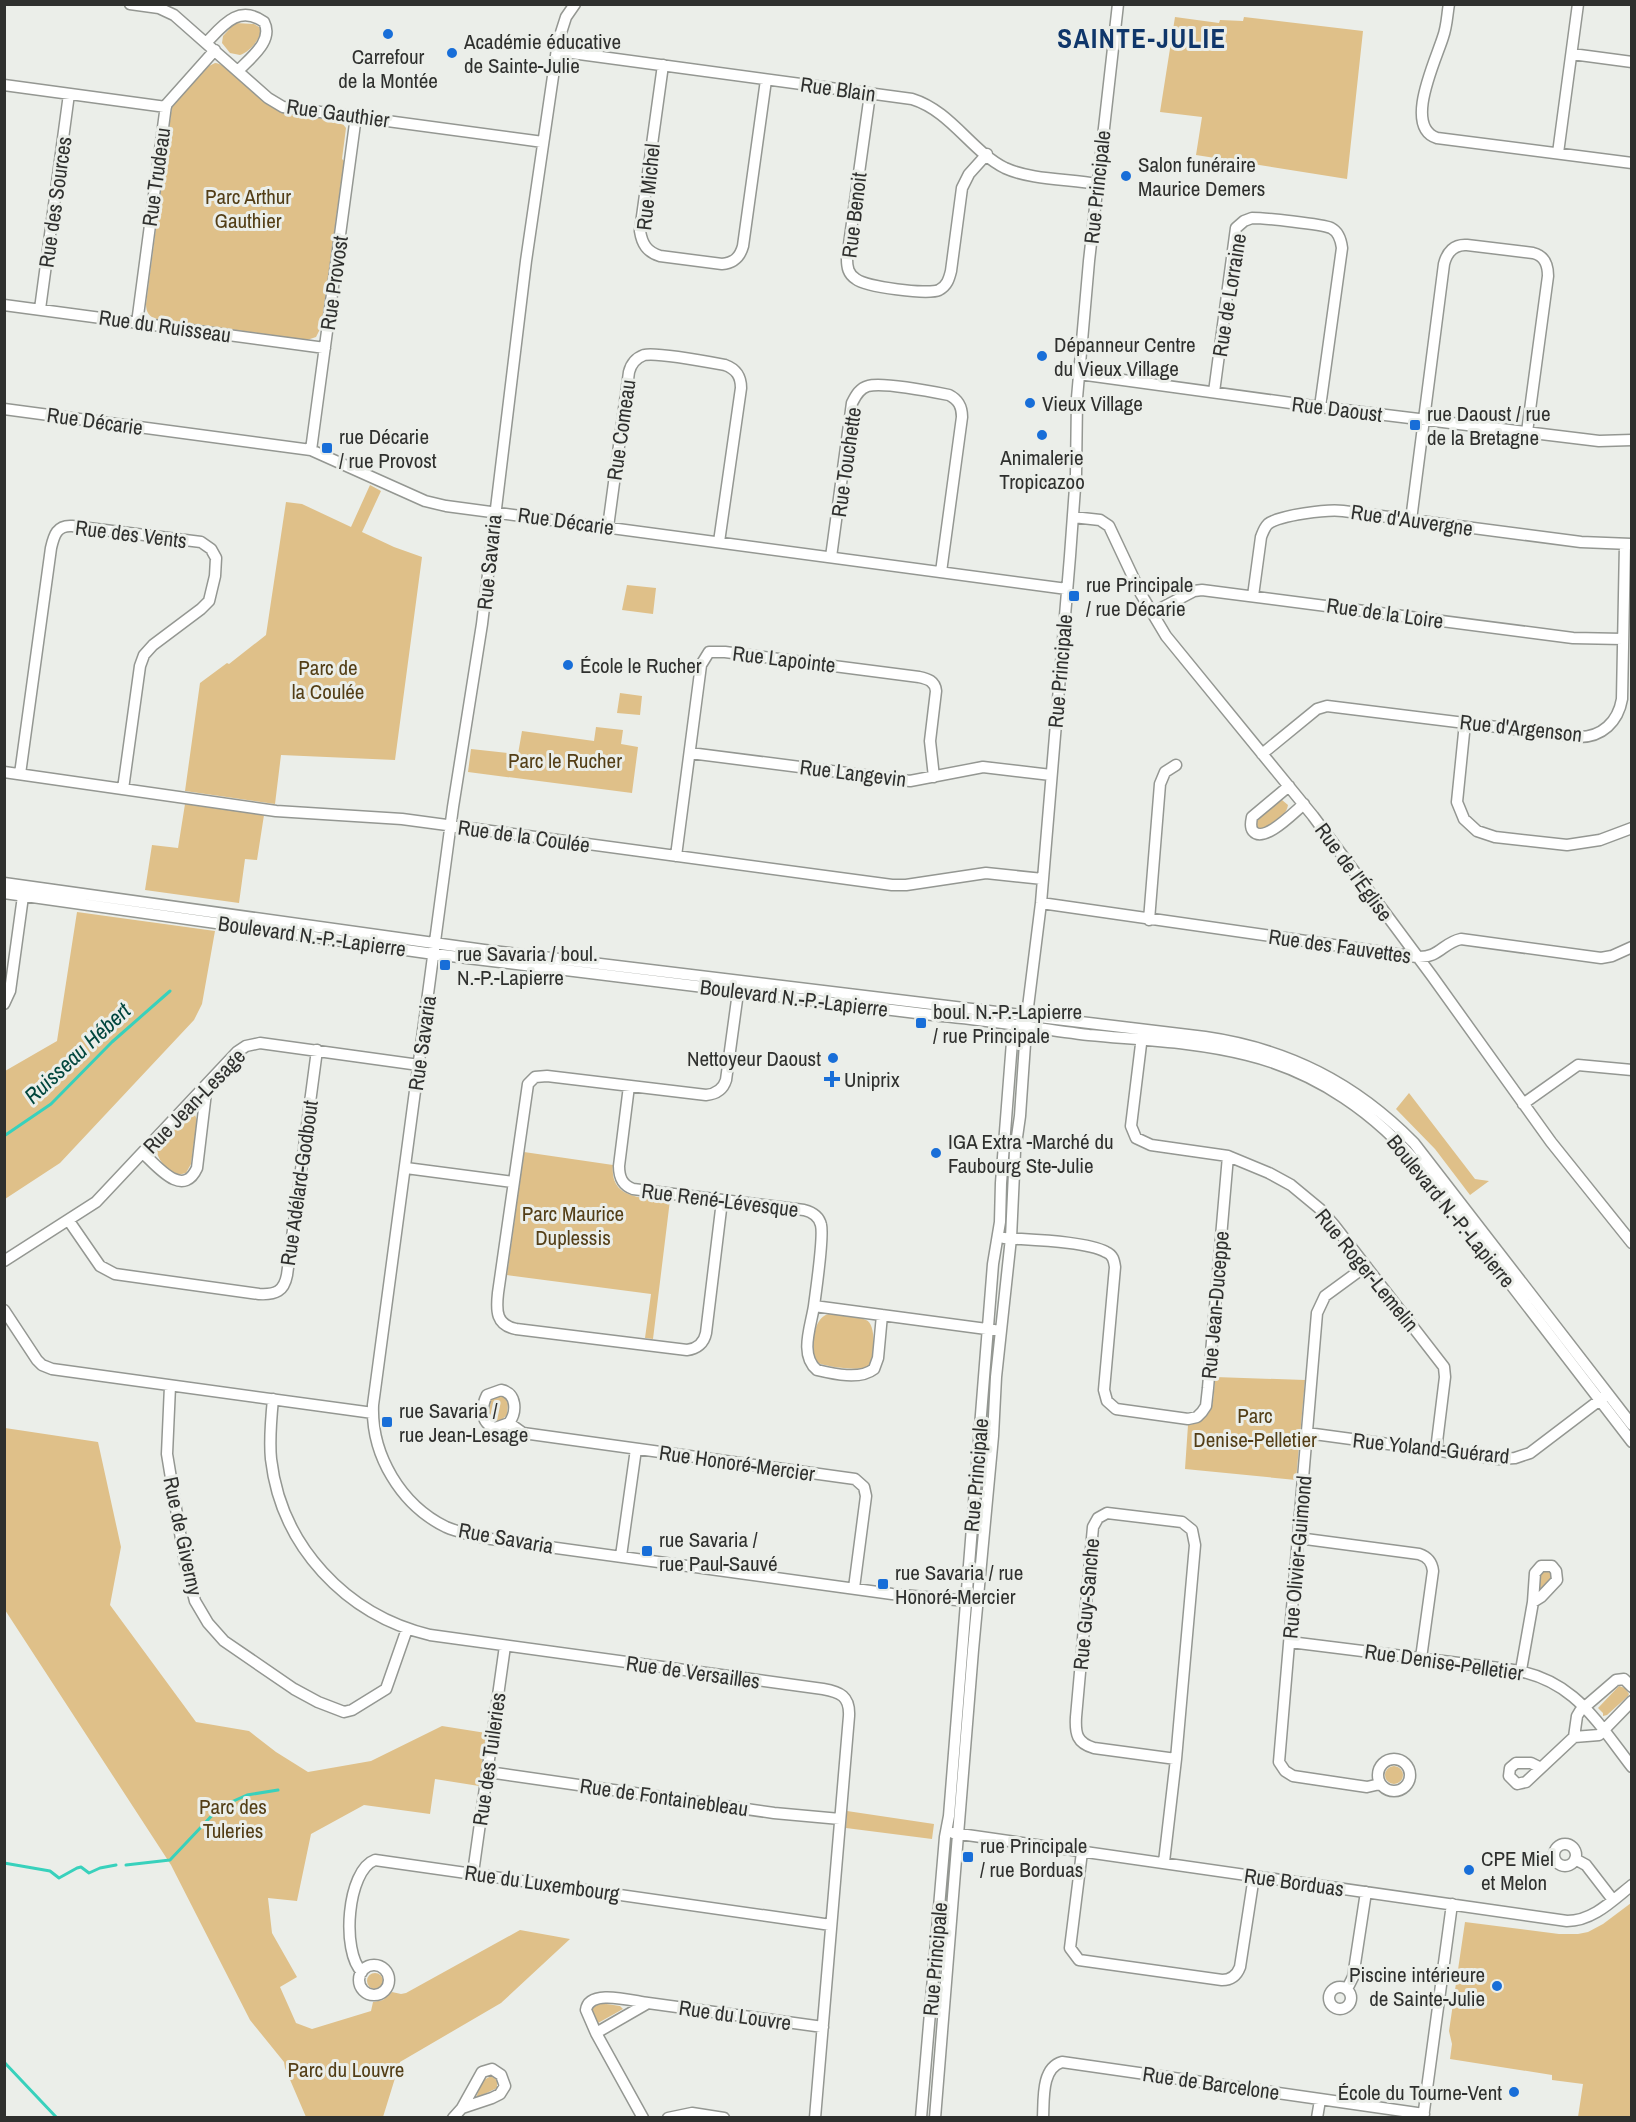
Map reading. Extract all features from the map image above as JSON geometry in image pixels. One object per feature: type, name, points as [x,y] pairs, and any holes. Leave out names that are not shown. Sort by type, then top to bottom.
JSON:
[{"type":"street","name":"Rue Gauthier","points":[[130,4],[169,12],[184,22],[268,98],[280,105],[296,110],[543,142]]},
{"type":"street","name":"Rue Savaria","points":[[575,4],[562,25],[556,51],[494,512],[482,624],[450,826],[373,1413],[379,1448],[383,1460],[399,1487],[419,1509],[445,1526],[477,1537],[854,1588],[978,1602]]},
{"type":"street","name":"Rue Principale","points":[[935,2118],[1000,1330],[1011,1238],[1024,1022],[1041,903],[1073,517],[1079,374],[1097,184],[1118,4]]},
{"type":"street","points":[[1449,4],[1444,35],[1430,75],[1422,111],[1425,130],[1437,138],[1632,163]]},
{"type":"street","points":[[1558,153],[1578,4]]},
{"type":"street","name":"Rue Trudeau","points":[[137,323],[166,107],[227,21],[234,17],[253,17],[264,22],[268,33],[265,40],[238,71]]},
{"type":"street","name":"Rue Blain","points":[[556,51],[912,99],[947,119],[1004,167],[1017,172],[1097,184]]},
{"type":"street","points":[[1572,54],[1632,62]]},
{"type":"street","name":"Rue Michel","points":[[663,65],[640,231],[646,247],[660,256],[722,264],[732,262],[739,256],[743,246],[766,80]]},
{"type":"street","points":[[4,85],[166,107]]},
{"type":"street","name":"Rue des Sources","points":[[40,309],[69,94]]},
{"type":"street","name":"Rue Benoit","points":[[870,94],[847,259],[848,270],[860,282],[925,292],[938,291],[944,287],[951,271],[962,188],[969,174],[987,154]]},
{"type":"street","name":"Rue Provost","points":[[311,450],[356,116]]},
{"type":"street","name":"Rue de Lorraine","points":[[1214,392],[1236,228],[1252,218],[1321,226],[1336,232],[1342,248],[1320,407]]},
{"type":"street","points":[[1411,520],[1445,259],[1455,247],[1467,245],[1533,253],[1542,257],[1547,265],[1548,276],[1527,432]]},
{"type":"street","name":"Rue du Ruisseau","points":[[4,304],[325,348]]},
{"type":"street","name":"Rue Comeau","points":[[608,527],[629,372],[638,358],[653,354],[725,364],[734,369],[740,378],[741,388],[719,542]]},
{"type":"street","name":"Rue Daoust","points":[[1079,374],[1320,407],[1599,441],[1632,440]]},
{"type":"street","name":"Rue Touchette","points":[[831,557],[852,403],[864,387],[881,385],[949,395],[960,406],[962,417],[941,572]]},
{"type":"street","name":"Rue Décarie","points":[[4,409],[311,450],[425,501],[446,506],[1067,589]]},
{"type":"street","name":"Rue d'Auvergne","points":[[1253,596],[1264,528],[1272,522],[1329,510],[1581,542],[1628,544]]},
{"type":"street","name":"Rue de l'Église","points":[[1073,517],[1100,520],[1109,526],[1152,613],[1166,636],[1304,804],[1551,1142],[1632,1243]]},
{"type":"street","name":"Rue des Vents","points":[[20,774],[51,548],[56,532],[64,526],[72,526],[201,542],[211,549],[216,558],[210,597],[204,606],[153,645],[144,656],[140,666],[123,789]]},
{"type":"street","name":"Rue d'Argenson","points":[[1262,754],[1317,709],[1327,706],[1578,737],[1599,733],[1614,720],[1620,708],[1628,544]]},
{"type":"street","name":"Rue de la Loire","points":[[1152,613],[1198,590],[1573,638],[1623,639]]},
{"type":"street","name":"Rue Lapointe","points":[[676,856],[701,665],[709,652],[716,651],[909,676],[931,681],[936,691],[930,741],[934,777]]},
{"type":"street","points":[[1465,723],[1457,802],[1464,819],[1477,831],[1495,837],[1567,845],[1600,840],[1632,828]]},
{"type":"street","name":"Rue Langevin","points":[[690,753],[910,781],[983,767],[1051,775]]},
{"type":"street","points":[[1149,920],[1160,784],[1165,772],[1176,765]]},
{"type":"street","name":"Rue de la Coulée","points":[[4,772],[276,811],[378,817],[900,885],[986,873],[1043,879]]},
{"type":"street","points":[[1289,786],[1254,814],[1251,821],[1255,833],[1259,835],[1268,833],[1304,804]]},
{"type":"street","name":"Boulevard N.-P.-Lapierre","points":[[4,883],[24,890],[434,948],[1142,1035],[1235,1052],[1269,1061],[1326,1087],[1372,1118],[1399,1142],[1603,1397],[1632,1442]]},
{"type":"street","points":[[4,1004],[10,991],[24,890]]},
{"type":"street","name":"Boulevard N.-P.-Lapierre","points":[[4,893],[24,890]]},
{"type":"street","name":"Rue des Fauvettes","points":[[1041,903],[1417,957],[1432,956],[1448,944],[1461,939],[1601,958],[1632,947]]},
{"type":"street","points":[[722,1201],[705,1338],[698,1346],[687,1350],[516,1329],[501,1322],[497,1314],[496,1303],[528,1084],[533,1079],[547,1076],[706,1095],[719,1092],[726,1080],[738,986]]},
{"type":"street","name":"Rue Principale","points":[[921,2118],[951,1795],[1012,1042],[1024,1022]]},
{"type":"street","name":"Rue Roger-Lemelin","points":[[1142,1035],[1131,1126],[1136,1138],[1151,1145],[1228,1156],[1269,1173],[1296,1189],[1324,1214],[1445,1369],[1436,1450]]},
{"type":"street","name":"Rue Jean-Lesage","points":[[4,1262],[96,1202],[237,1052],[250,1044],[260,1043],[317,1050],[419,1065]]},
{"type":"street","name":"Rue Adélard-Godbout","points":[[69,1221],[100,1266],[112,1273],[259,1294],[272,1294],[279,1291],[284,1287],[287,1275],[317,1050]]},
{"type":"street","points":[[1523,1104],[1578,1065],[1632,1070]]},
{"type":"street","points":[[143,1153],[174,1180],[185,1181],[193,1175],[197,1168],[207,1084]]},
{"type":"street","name":"Rue René-Lévesque","points":[[629,1086],[619,1166],[619,1175],[623,1183],[633,1189],[804,1210],[818,1218],[822,1231],[808,1347],[808,1359],[817,1370],[863,1375],[874,1369],[878,1358],[882,1315]]},
{"type":"street","name":"Rue Jean-Duceppe","points":[[998,1237],[1092,1248],[1109,1253],[1114,1260],[1115,1267],[1104,1390],[1107,1401],[1116,1409],[1172,1418],[1195,1418],[1204,1409],[1208,1392],[1228,1156]]},
{"type":"street","points":[[406,1168],[513,1182]]},
{"type":"street","name":"Rue Olivier-Guimond","points":[[1366,1266],[1325,1296],[1318,1306],[1279,1755],[1281,1766],[1286,1773],[1293,1776],[1367,1787],[1380,1784]]},
{"type":"street","points":[[814,1306],[1000,1330]]},
{"type":"street","points":[[4,1310],[37,1360],[52,1369],[373,1413]]},
{"type":"street","name":"Rue de Giverny","points":[[170,1386],[168,1463],[185,1563],[198,1607],[224,1641],[294,1689],[344,1712],[352,1710],[386,1689],[407,1629]]},
{"type":"street","name":"Boulevard N.-P.-Lapierre","points":[[1603,1397],[1632,1425]]},
{"type":"street","name":"Rue Yoland-Guérard","points":[[1307,1433],[1499,1459],[1520,1457],[1530,1453],[1603,1397]]},
{"type":"street","name":"Rue de Versailles","points":[[273,1399],[270,1440],[272,1467],[279,1497],[296,1535],[319,1569],[342,1592],[375,1615],[407,1629],[430,1635],[840,1693],[848,1701],[815,2118]]},
{"type":"street","name":"Rue Honoré-Mercier","points":[[509,1424],[523,1433],[852,1479],[859,1482],[865,1489],[866,1496],[854,1588]]},
{"type":"street","points":[[621,1556],[636,1449]]},
{"type":"street","name":"Rue Guy-Sanche","points":[[1164,1862],[1176,1759],[1195,1545],[1190,1527],[1182,1522],[1107,1513],[1096,1519],[1093,1527],[1076,1734],[1081,1742],[1090,1747],[1176,1759]]},
{"type":"street","points":[[1299,1538],[1419,1554],[1427,1558],[1433,1565],[1433,1571],[1421,1658]]},
{"type":"street","points":[[1521,1670],[1533,1602]]},
{"type":"street","name":"Rue Denise-Pelletier","points":[[1290,1642],[1521,1670],[1536,1675],[1557,1685],[1585,1707],[1632,1767]]},
{"type":"street","name":"Rue des Tuileries","points":[[473,1873],[505,1646]]},
{"type":"street","points":[[1541,1768],[1574,1737],[1578,1714],[1585,1707],[1616,1680],[1624,1679],[1632,1687]]},
{"type":"street","points":[[1574,1737],[1596,1736],[1632,1701]]},
{"type":"street","name":"Rue de Fontainebleau","points":[[488,1772],[840,1819]]},
{"type":"street","name":"Rue Borduas","points":[[946,1832],[1572,1921],[1590,1916],[1632,1885]]},
{"type":"street","points":[[1082,1852],[1070,1948],[1075,1956],[1082,1960],[1114,1966],[1222,1980],[1233,1977],[1239,1971],[1241,1963],[1254,1876]]},
{"type":"street","points":[[1575,1859],[1584,1863],[1613,1899]]},
{"type":"street","name":"Rue du Luxembourg","points":[[362,1972],[352,1954],[349,1928],[351,1906],[360,1873],[365,1865],[375,1860],[831,1925]]},
{"type":"street","points":[[1347,1989],[1353,1977],[1366,1892]]},
{"type":"street","points":[[1423,2116],[1452,1904]]},
{"type":"street","name":"Rue du Louvre","points":[[643,2118],[596,2033],[586,2010],[588,2003],[595,1998],[603,1997],[823,2027]]},
{"type":"street","points":[[596,2033],[648,2003]]},
{"type":"street","name":"Rue de Barcelone","points":[[1043,2118],[1048,2074],[1054,2065],[1062,2062],[1423,2116]]},
{"type":"street","points":[[1317,2118],[1320,2100]]},
{"type":"street","points":[[453,2118],[462,2108]]},
{"type":"street","points":[[668,2118],[692,2114],[724,2118]]},
{"type":"green space","points":[[1175,17],[1219,23],[1220,20],[1243,21],[1244,17],[1363,31],[1347,179],[1196,155],[1202,117],[1160,112]]},
{"type":"green space","points":[[235,23],[254,24],[261,31],[253,46],[240,55],[230,53],[222,43],[223,36]]},
{"type":"green space","name":"Parc Arthur Gauthier","points":[[215,63],[229,70],[270,106],[278,110],[299,116],[334,120],[342,123],[346,128],[342,159],[344,161],[321,327],[316,337],[307,340],[157,319],[147,312],[146,304],[172,106],[209,66]]},
{"type":"green space","name":"Parc de la Coulée","points":[[370,485],[381,491],[362,532],[422,557],[395,760],[281,755],[275,804],[185,791],[200,683],[266,635],[286,502],[302,504],[351,527]]},
{"type":"green space","points":[[627,585],[656,588],[653,614],[622,610]]},
{"type":"green space","points":[[620,693],[642,696],[640,715],[617,713]]},
{"type":"green space","name":"Parc le Rucher","points":[[596,727],[623,730],[621,744],[638,747],[632,793],[468,772],[471,749],[518,754],[522,731],[594,741]]},
{"type":"green space","points":[[1282,800],[1288,805],[1282,817],[1265,829],[1261,830],[1256,827],[1258,818]]},
{"type":"green space","points":[[185,804],[264,815],[257,860],[245,859],[239,903],[145,890],[152,845],[178,848]]},
{"type":"green space","points":[[77,912],[215,931],[202,1004],[194,1020],[60,1163],[5,1199],[5,1071],[57,1041]]},
{"type":"green space","points":[[1409,1093],[1475,1179],[1489,1181],[1470,1195],[1435,1149],[1396,1109]]},
{"type":"green space","points":[[189,1114],[195,1115],[197,1120],[191,1164],[186,1173],[178,1175],[163,1164],[158,1157],[157,1148]]},
{"type":"green space","name":"Parc Maurice Duplessis","points":[[524,1152],[613,1165],[613,1176],[623,1191],[640,1197],[670,1200],[653,1339],[645,1338],[651,1294],[507,1275]]},
{"type":"green space","points":[[829,1314],[858,1317],[870,1323],[874,1343],[872,1358],[867,1367],[852,1369],[831,1366],[820,1364],[814,1358],[813,1346],[817,1326],[824,1316]]},
{"type":"green space","name":"Parc Denise-Pelletier","points":[[1215,1377],[1305,1380],[1296,1480],[1185,1469],[1188,1425],[1204,1419],[1208,1414],[1213,1401]]},
{"type":"green space","points":[[498,1395],[504,1397],[508,1403],[507,1415],[499,1422],[492,1419],[489,1412],[491,1399]]},
{"type":"green space","name":"Parc des Tuleries","points":[[5,1428],[98,1442],[121,1547],[110,1605],[196,1722],[249,1731],[276,1752],[308,1772],[371,1761],[442,1726],[486,1733],[479,1786],[435,1779],[430,1814],[364,1805],[311,1834],[297,1901],[268,1898],[272,1933],[297,1977],[280,1987],[296,2023],[312,2029],[371,2011],[373,2002],[383,2000],[392,1992],[406,1993],[520,1930],[570,1939],[501,2003],[400,2062],[383,2117],[306,2117],[284,2062],[250,2020],[171,1865],[5,1610]]},
{"type":"green space","points":[[1545,1571],[1551,1573],[1551,1580],[1539,1591],[1540,1574]]},
{"type":"green space","points":[[1619,1686],[1625,1688],[1628,1696],[1603,1716],[1598,1708]]},
{"type":"green space","points":[[1394,1766],[1400,1769],[1403,1775],[1400,1781],[1394,1784],[1388,1781],[1385,1775],[1388,1769]]},
{"type":"green space","points":[[847,1811],[934,1824],[932,1839],[846,1828]]},
{"type":"green space","points":[[1631,1903],[1631,2117],[1578,2117],[1583,2084],[1552,2080],[1552,2075],[1450,2059],[1452,2044],[1449,2031],[1465,1922],[1559,1934],[1578,1934],[1588,1932],[1603,1924]]},
{"type":"green space","points":[[375,1973],[381,1975],[383,1981],[381,1987],[375,1989],[369,1987],[367,1981],[369,1975]]},
{"type":"green space","points":[[600,2003],[620,2006],[623,2009],[598,2023],[592,2010]]},
{"type":"green space","points":[[491,2076],[497,2080],[497,2088],[476,2098],[482,2081]]},
{"type":"waterway","name":"Ruisseau Hébert","points":[[4,1136],[51,1104],[112,1042],[170,991]]},
{"type":"waterway","points":[[126,1865],[170,1860],[220,1807],[247,1795],[278,1790]]},
{"type":"waterway","points":[[4,1863],[50,1871],[59,1878],[81,1867],[89,1873],[116,1865]]},
{"type":"waterway","points":[[4,2062],[57,2118]]},
{"type":"place","name":"Carrefour de la Montée","points":[[388,34]]},
{"type":"place","name":"Académie éducative de Sainte-Julie","points":[[452,53]]},
{"type":"place","name":"Salon funéraire Maurice Demers","points":[[1126,176]]},
{"type":"place","name":"Dépanneur Centre du Vieux Village","points":[[1042,356]]},
{"type":"place","name":"Vieux Village","points":[[1030,403]]},
{"type":"place","name":"rue Daoust / rue de la Bretagne","points":[[1415,425]]},
{"type":"place","name":"Animalerie Tropicazoo","points":[[1042,435]]},
{"type":"place","name":"rue Décarie / rue Provost","points":[[327,448]]},
{"type":"place","name":"rue Principale / rue Décarie","points":[[1074,596]]},
{"type":"place","name":"École le Rucher","points":[[568,665]]},
{"type":"place","name":"rue Savaria / boul. N.-P.-Lapierre","points":[[445,965]]},
{"type":"place","name":"boul. N.-P.-Lapierre / rue Principale","points":[[921,1023]]},
{"type":"place","name":"Nettoyeur Daoust","points":[[833,1058]]},
{"type":"place","name":"Uniprix","points":[[832,1079]]},
{"type":"place","name":"IGA Extra -Marché du Faubourg Ste-Julie","points":[[936,1153]]},
{"type":"place","name":"rue Savaria / rue Jean-Lesage","points":[[387,1422]]},
{"type":"place","name":"rue Savaria / rue Paul-Sauvé","points":[[647,1551]]},
{"type":"place","name":"rue Savaria / rue Honoré-Mercier","points":[[883,1584]]},
{"type":"place","name":"rue Principale / rue Borduas","points":[[968,1857]]},
{"type":"place","name":"CPE Miel et Melon","points":[[1469,1870]]},
{"type":"place","name":"Piscine intérieure de Sainte-Julie","points":[[1497,1986]]},
{"type":"place","name":"École du Tourne-Vent","points":[[1514,2092]]},
{"type":"district","name":"SAINTE-JULIE","points":[[1142,38]]},
{"type":"park label","name":"Parc du Louvre","points":[[346,2069]]}]
